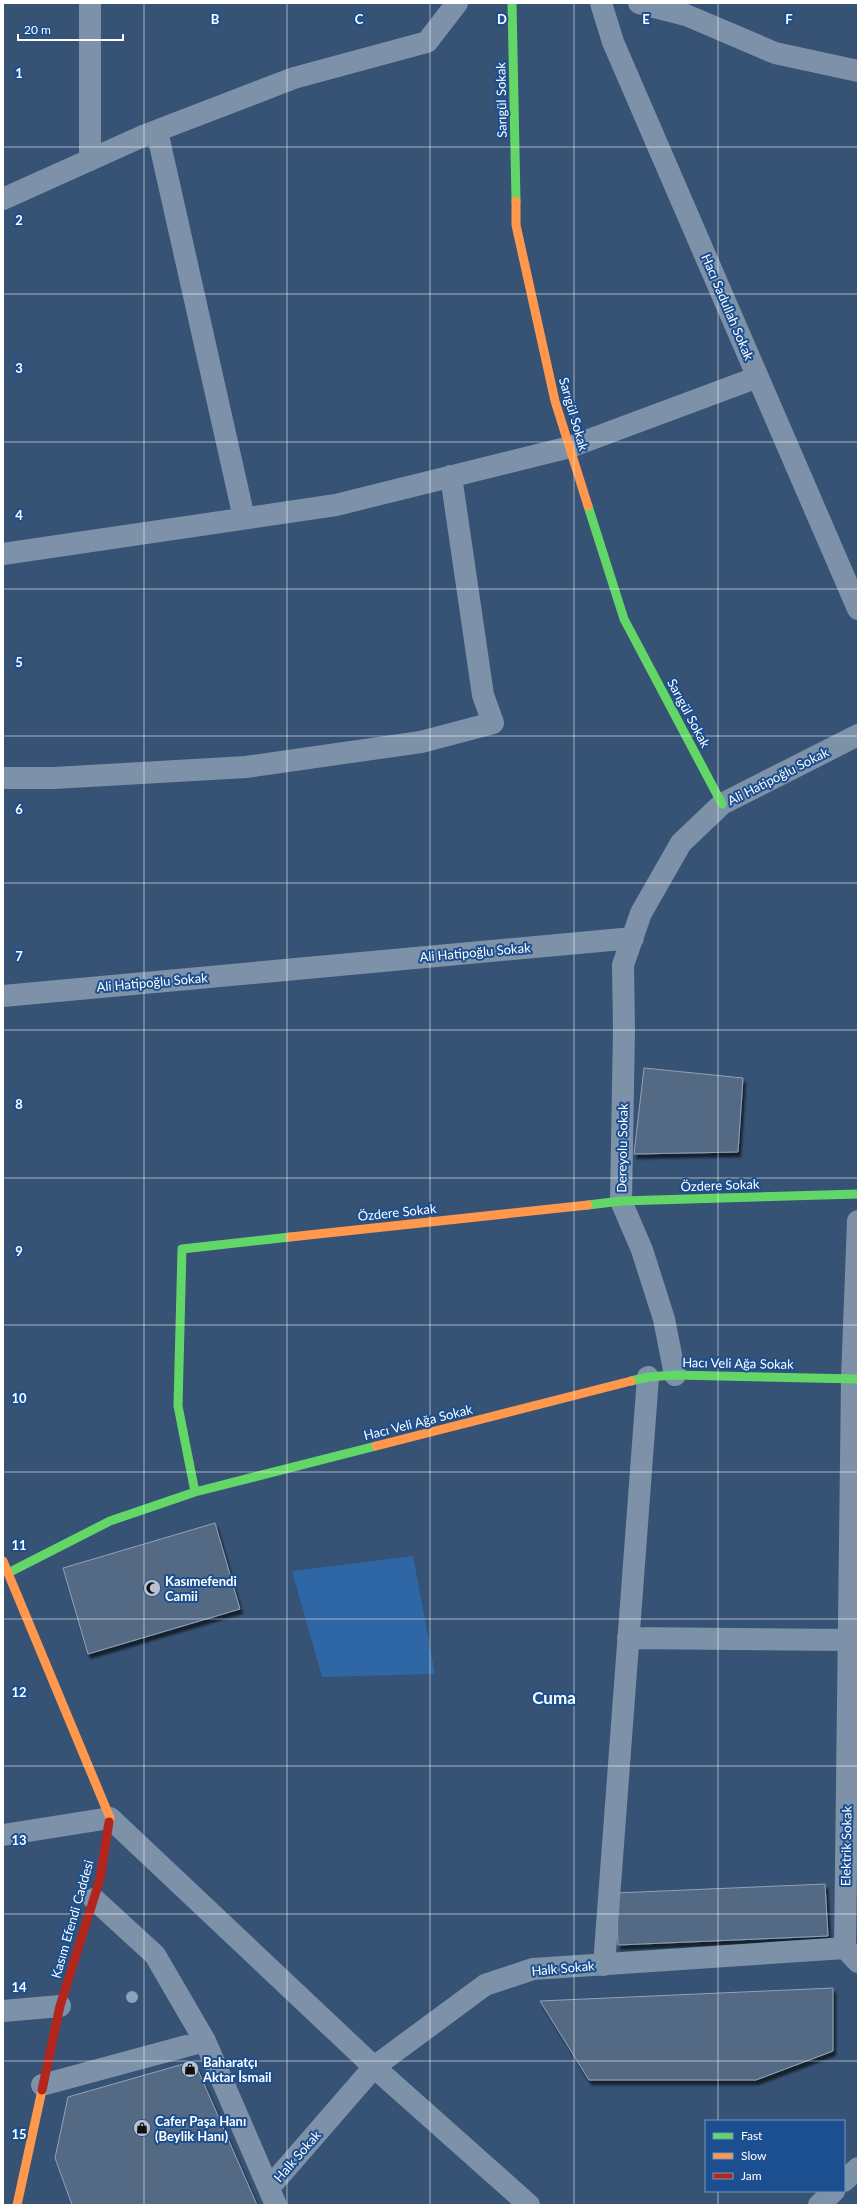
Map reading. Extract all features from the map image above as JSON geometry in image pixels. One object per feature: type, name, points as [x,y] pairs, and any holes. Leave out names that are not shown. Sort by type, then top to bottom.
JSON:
[{"type":"street","points":[[90,3],[90,160]]},
{"type":"street","points":[[3,199],[157,131],[294,78],[427,42],[457,3]]},
{"type":"street","name":"Sarıgül Sokak","points":[[512,3],[516,225],[555,400],[624,619],[722,804]]},
{"type":"street","name":"Hacı Sadullah Sokak","points":[[601,3],[613,42],[858,609]]},
{"type":"street","points":[[639,3],[686,15],[775,53],[858,71]]},
{"type":"street","points":[[157,131],[244,518]]},
{"type":"street","points":[[3,554],[336,505],[570,447],[758,377]]},
{"type":"street","points":[[3,778],[54,778],[246,767],[421,742],[492,723],[483,695],[451,476]]},
{"type":"street","name":"Ali Hatipoğlu Sokak","points":[[3,996],[633,938],[641,913],[681,843],[722,804],[858,735]]},
{"type":"street","name":"Dereyolu Sokak","points":[[633,938],[623,965],[624,1029],[621,1201],[647,1264],[664,1319],[675,1374]]},
{"type":"street","name":"Özdere Sokak","points":[[195,1492],[178,1406],[182,1249],[621,1201],[858,1194]]},
{"type":"street","name":"Elektrik Sokak","points":[[851,1955],[849,1640],[858,1221]]},
{"type":"street","name":"Hacı Veli Ağa Sokak","points":[[8,1573],[110,1521],[195,1492],[648,1377],[675,1374],[855,1379]]},
{"type":"street","points":[[604,1964],[648,1377]]},
{"type":"street","points":[[3,1561],[110,1818],[374,2067],[529,2205]]},
{"type":"street","points":[[628,1638],[849,1640]]},
{"type":"street","points":[[3,1835],[110,1818]]},
{"type":"street","name":"Kasım Efendi Caddesi","points":[[17,2205],[60,2006],[100,1879],[110,1818]]},
{"type":"street","points":[[94,1898],[155,1955],[205,2041],[273,2197]]},
{"type":"street","name":"Halk Sokak","points":[[273,2197],[374,2067],[485,1985],[534,1969],[604,1964],[851,1955]]},
{"type":"street","points":[[3,2011],[60,2006]]},
{"type":"street","points":[[42,2085],[205,2041]]},
{"type":"street","points":[[845,2180],[858,2168]]},
{"type":"street","points":[[819,2205],[833,2192]]},
{"type":"shaded area","points":[[413,1556],[435,1674],[322,1677],[292,1571]]},
{"type":"building","points":[[644,1068],[743,1078],[738,1152],[634,1154]]},
{"type":"building","name":"Kasımefendi Camii","points":[[215,1523],[240,1609],[88,1654],[63,1568]]},
{"type":"building","points":[[825,1884],[828,1936],[618,1945],[616,1893]]},
{"type":"building","points":[[833,1988],[833,2051],[756,2080],[589,2080],[540,2001]]},
{"type":"building","name":"Cafer Paşa Hanı (Beylik Hanı)","points":[[194,2061],[257,2205],[72,2205],[55,2158],[68,2097]]},
{"type":"traffic: fast","points":[[512,3],[516,201]]},
{"type":"traffic: fast","points":[[588,506],[624,619],[722,804]]},
{"type":"traffic: fast","points":[[588,1205],[621,1201],[858,1194]]},
{"type":"traffic: fast","points":[[195,1492],[178,1406],[182,1249],[290,1237]]},
{"type":"traffic: fast","points":[[631,1381],[648,1377],[675,1375],[858,1379]]},
{"type":"traffic: fast","points":[[8,1573],[110,1521],[195,1492],[376,1446]]},
{"type":"traffic: slow","points":[[516,201],[516,225],[555,401],[588,506]]},
{"type":"traffic: slow","points":[[290,1237],[588,1205]]},
{"type":"traffic: slow","points":[[376,1446],[631,1381]]},
{"type":"traffic: slow","points":[[3,1561],[110,1818],[109,1822]]},
{"type":"traffic: slow","points":[[17,2205],[42,2090]]},
{"type":"traffic: jam","points":[[42,2090],[60,2006],[100,1879],[109,1822]]},
{"type":"place","name":"Kasımefendi Camii","points":[[152,1588]]},
{"type":"place","name":"Baharatçı Aktar İsmail","points":[[190,2069]]},
{"type":"place","name":"Cafer Paşa Hanı (Beylik Hanı)","points":[[142,2128]]},
{"type":"district","name":"Cuma","points":[[554,1698]]}]
